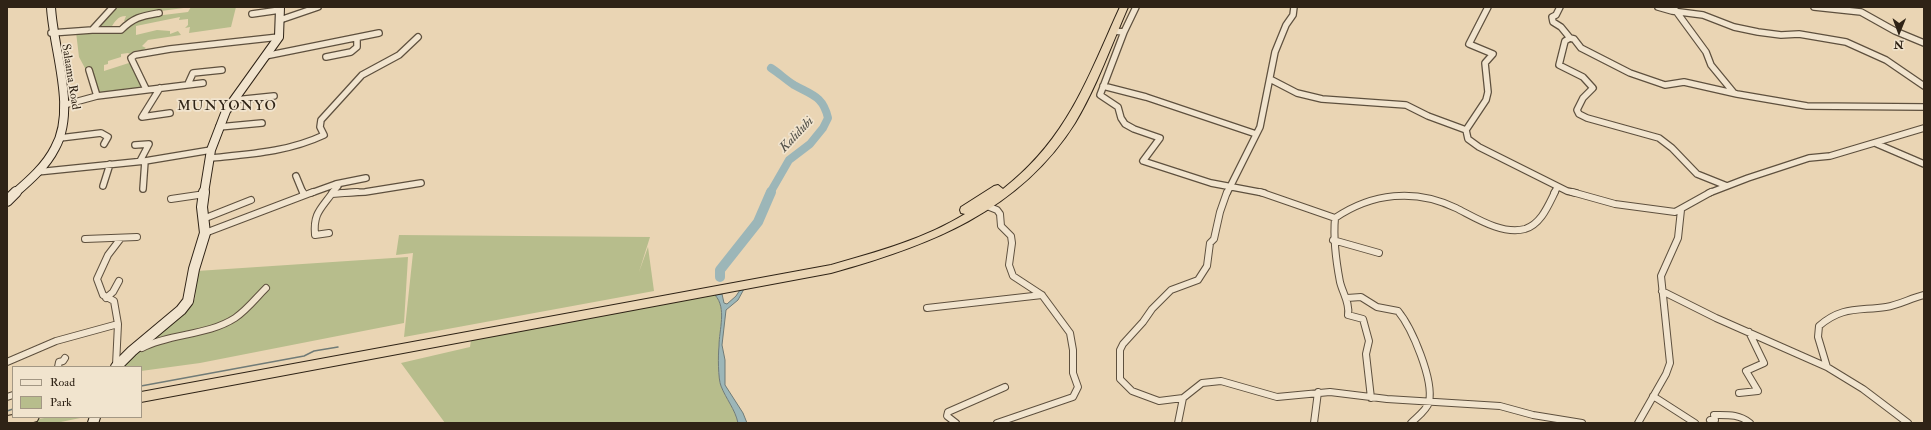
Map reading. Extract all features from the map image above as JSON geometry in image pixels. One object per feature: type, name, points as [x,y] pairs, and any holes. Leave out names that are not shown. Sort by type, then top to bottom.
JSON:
[{"type":"highway","points":[[829,266],[928,231],[952,219],[995,191],[1026,166],[1049,141],[1073,104],[1117,7]]},
{"type":"highway","points":[[142,397],[470,333],[829,266],[904,247],[945,229],[987,206],[1033,169],[1063,133],[1079,105],[1118,32],[1124,7]]},
{"type":"highway","points":[[142,390],[470,333]]},
{"type":"highway","points":[[7,422],[27,418]]},
{"type":"street","name":"Salaama Road","points":[[7,201],[37,172],[52,154],[60,138],[64,124],[64,105],[51,33],[51,7]]},
{"type":"street","points":[[92,30],[113,7]]},
{"type":"street","points":[[280,20],[318,7]]},
{"type":"street","points":[[1136,7],[1118,32],[1100,95],[1118,107],[1124,122],[1142,133],[1160,138],[1143,161],[1229,187],[1263,193],[1334,218]]},
{"type":"street","points":[[1294,7],[1293,15],[1286,25],[1275,52],[1260,126],[1229,187],[1220,212],[1214,239],[1210,244],[1207,266],[1198,280],[1171,290],[1152,309],[1120,350],[1120,379],[1132,391],[1159,401],[1183,398],[1202,383],[1221,381],[1276,397],[1318,392],[1342,393],[1371,398],[1500,406],[1533,415],[1582,423]]},
{"type":"street","points":[[1488,7],[1469,44],[1493,54],[1485,63],[1488,92],[1486,100],[1466,130],[1468,139],[1479,147],[1557,188],[1615,204],[1670,212],[1681,210],[1697,199],[1727,186],[1809,158],[1830,156],[1924,128]]},
{"type":"street","points":[[1560,7],[1556,16],[1552,17],[1553,22],[1566,32],[1570,38],[1574,39],[1581,48],[1642,79],[1665,85],[1684,82],[1734,94],[1807,106],[1924,107]]},
{"type":"street","points":[[1658,7],[1703,15],[1734,27],[1758,32],[1781,35],[1799,34],[1846,42],[1886,60],[1924,86]]},
{"type":"street","points":[[1814,7],[1859,12]]},
{"type":"street","points":[[1853,7],[1859,12],[1895,31],[1924,43]]},
{"type":"street","points":[[118,364],[180,310],[188,301],[194,269],[205,233],[202,207],[211,154],[219,127],[226,112],[278,37],[280,8],[252,14]]},
{"type":"street","points":[[1674,9],[1706,52],[1711,65],[1734,94]]},
{"type":"street","points":[[51,33],[92,30],[120,30],[130,21],[138,17],[159,13]]},
{"type":"street","points":[[265,56],[379,33]]},
{"type":"street","points":[[146,89],[131,58],[135,55],[170,49],[278,37]]},
{"type":"street","points":[[37,172],[211,154],[264,153],[304,143],[324,135],[320,127],[321,120],[362,75],[399,55],[418,37]]},
{"type":"street","points":[[326,57],[351,52],[357,47],[357,38]]},
{"type":"street","points":[[1570,38],[1565,41],[1562,58],[1559,65],[1572,71],[1591,84],[1593,88],[1583,98],[1577,110],[1579,114],[1587,118],[1659,138],[1666,143],[1696,174],[1727,186]]},
{"type":"street","points":[[90,70],[97,96]]},
{"type":"street","points":[[188,84],[193,73],[222,70]]},
{"type":"street","points":[[1270,79],[1297,93],[1322,99],[1406,105],[1428,116],[1466,130]]},
{"type":"street","points":[[64,105],[97,96],[203,83]]},
{"type":"street","points":[[1103,86],[1183,109],[1256,134]]},
{"type":"street","points":[[160,88],[142,117],[170,113]]},
{"type":"street","points":[[235,100],[274,96]]},
{"type":"street","points":[[219,127],[262,123]]},
{"type":"street","points":[[60,138],[101,133],[108,137],[104,144]]},
{"type":"street","points":[[1874,143],[1924,164]]},
{"type":"street","points":[[135,144],[149,144],[143,161],[143,189]]},
{"type":"street","points":[[104,186],[104,179],[110,164]]},
{"type":"street","points":[[296,176],[304,195]]},
{"type":"street","points":[[205,233],[336,184],[366,178]]},
{"type":"street","points":[[332,194],[365,192],[421,182]]},
{"type":"street","points":[[329,233],[315,235],[314,222],[338,186],[336,184]]},
{"type":"street","points":[[1334,218],[1350,207],[1365,200],[1390,196],[1412,197],[1444,203],[1495,226],[1520,230],[1537,223],[1557,188]]},
{"type":"street","points":[[171,199],[205,194]]},
{"type":"street","points":[[204,219],[251,200]]},
{"type":"street","points":[[987,206],[997,210],[1000,214],[999,221],[1002,229],[1011,236],[1012,243],[1009,266],[1013,276],[1042,296],[1070,333],[1073,350],[1073,373],[1078,388],[1073,397],[997,423]]},
{"type":"street","points":[[1638,423],[1668,368],[1670,356],[1661,276],[1663,268],[1677,243],[1680,230],[1681,210]]},
{"type":"street","points":[[1334,218],[1333,240],[1342,287],[1347,298],[1348,315],[1362,319],[1368,336],[1366,354],[1371,398]]},
{"type":"street","points":[[85,239],[137,237]]},
{"type":"street","points":[[118,364],[118,324],[114,302],[103,295],[97,279],[108,254],[121,238]]},
{"type":"street","points":[[1333,240],[1379,253]]},
{"type":"street","points":[[106,298],[113,292],[119,281]]},
{"type":"street","points":[[118,364],[148,344],[158,340],[195,332],[229,321],[245,309],[266,288]]},
{"type":"street","points":[[1662,291],[1698,310],[1827,368],[1863,389],[1908,423]]},
{"type":"street","points":[[1827,368],[1818,337],[1819,326],[1823,322],[1845,309],[1885,307],[1924,294]]},
{"type":"street","points":[[927,308],[1042,296]]},
{"type":"street","points":[[1347,298],[1358,296],[1370,300],[1378,307],[1394,310],[1402,316],[1410,329],[1428,377],[1429,401],[1424,410],[1411,423]]},
{"type":"street","points":[[7,362],[56,341],[118,324]]},
{"type":"street","points":[[1739,393],[1758,391],[1746,371],[1764,363],[1749,332]]},
{"type":"street","points":[[58,366],[59,362],[63,361],[65,358]]},
{"type":"street","points":[[956,423],[947,416],[948,412],[1004,387]]},
{"type":"street","points":[[1314,423],[1318,392]]},
{"type":"street","points":[[1653,396],[1695,423]]},
{"type":"street","points":[[1178,423],[1183,398]]},
{"type":"street","points":[[1713,423],[1710,420],[1715,420],[1714,415],[1730,414],[1743,416],[1750,423]]},
{"type":"green space","points":[[114,7],[191,7],[146,13],[127,22],[124,21],[126,16],[123,16],[116,20],[110,29],[95,29]]},
{"type":"green space","points":[[191,7],[236,7],[231,27],[189,33],[190,27],[185,28],[188,25],[188,19],[179,20],[180,17],[136,26],[136,35],[157,30],[170,31],[170,34],[178,31],[181,35],[148,40],[142,46],[146,48],[143,50],[134,51],[130,54],[121,54],[121,57],[108,61],[108,64],[104,65],[104,71],[132,62],[144,88],[99,94],[79,57],[76,32],[122,30],[139,18],[188,12]]},
{"type":"green space","points":[[399,235],[650,237],[639,272],[648,247],[654,291],[404,337],[413,253],[396,255]]},
{"type":"green space","points":[[408,257],[404,323],[200,363],[142,371],[142,366],[123,366],[195,299],[197,271]]},
{"type":"green space","points":[[715,295],[719,300],[722,313],[718,355],[720,383],[735,413],[738,423],[445,423],[401,363],[470,347],[471,340]]},
{"type":"green space","points":[[44,418],[80,418],[56,423],[15,423]]},
{"type":"water","points":[[744,289],[738,300],[726,310],[722,345],[725,360],[725,385],[743,413],[747,423],[738,423],[735,413],[720,383],[718,355],[722,313],[719,300],[715,295],[722,294],[724,303],[727,304],[740,290]]},
{"type":"waterway","name":"Kalidubi","points":[[770,193],[789,160],[810,144],[823,128],[828,118],[823,105],[816,97],[794,85],[771,68]]},
{"type":"waterway","name":"Kalidubi","points":[[720,277],[720,270],[758,222],[771,192]]},
{"type":"waterway","points":[[142,386],[304,356],[314,351],[338,347]]},
{"type":"waterway","points":[[7,411],[12,409]]},
{"type":"district","name":"MUNYONYO","points":[[227,107]]}]
